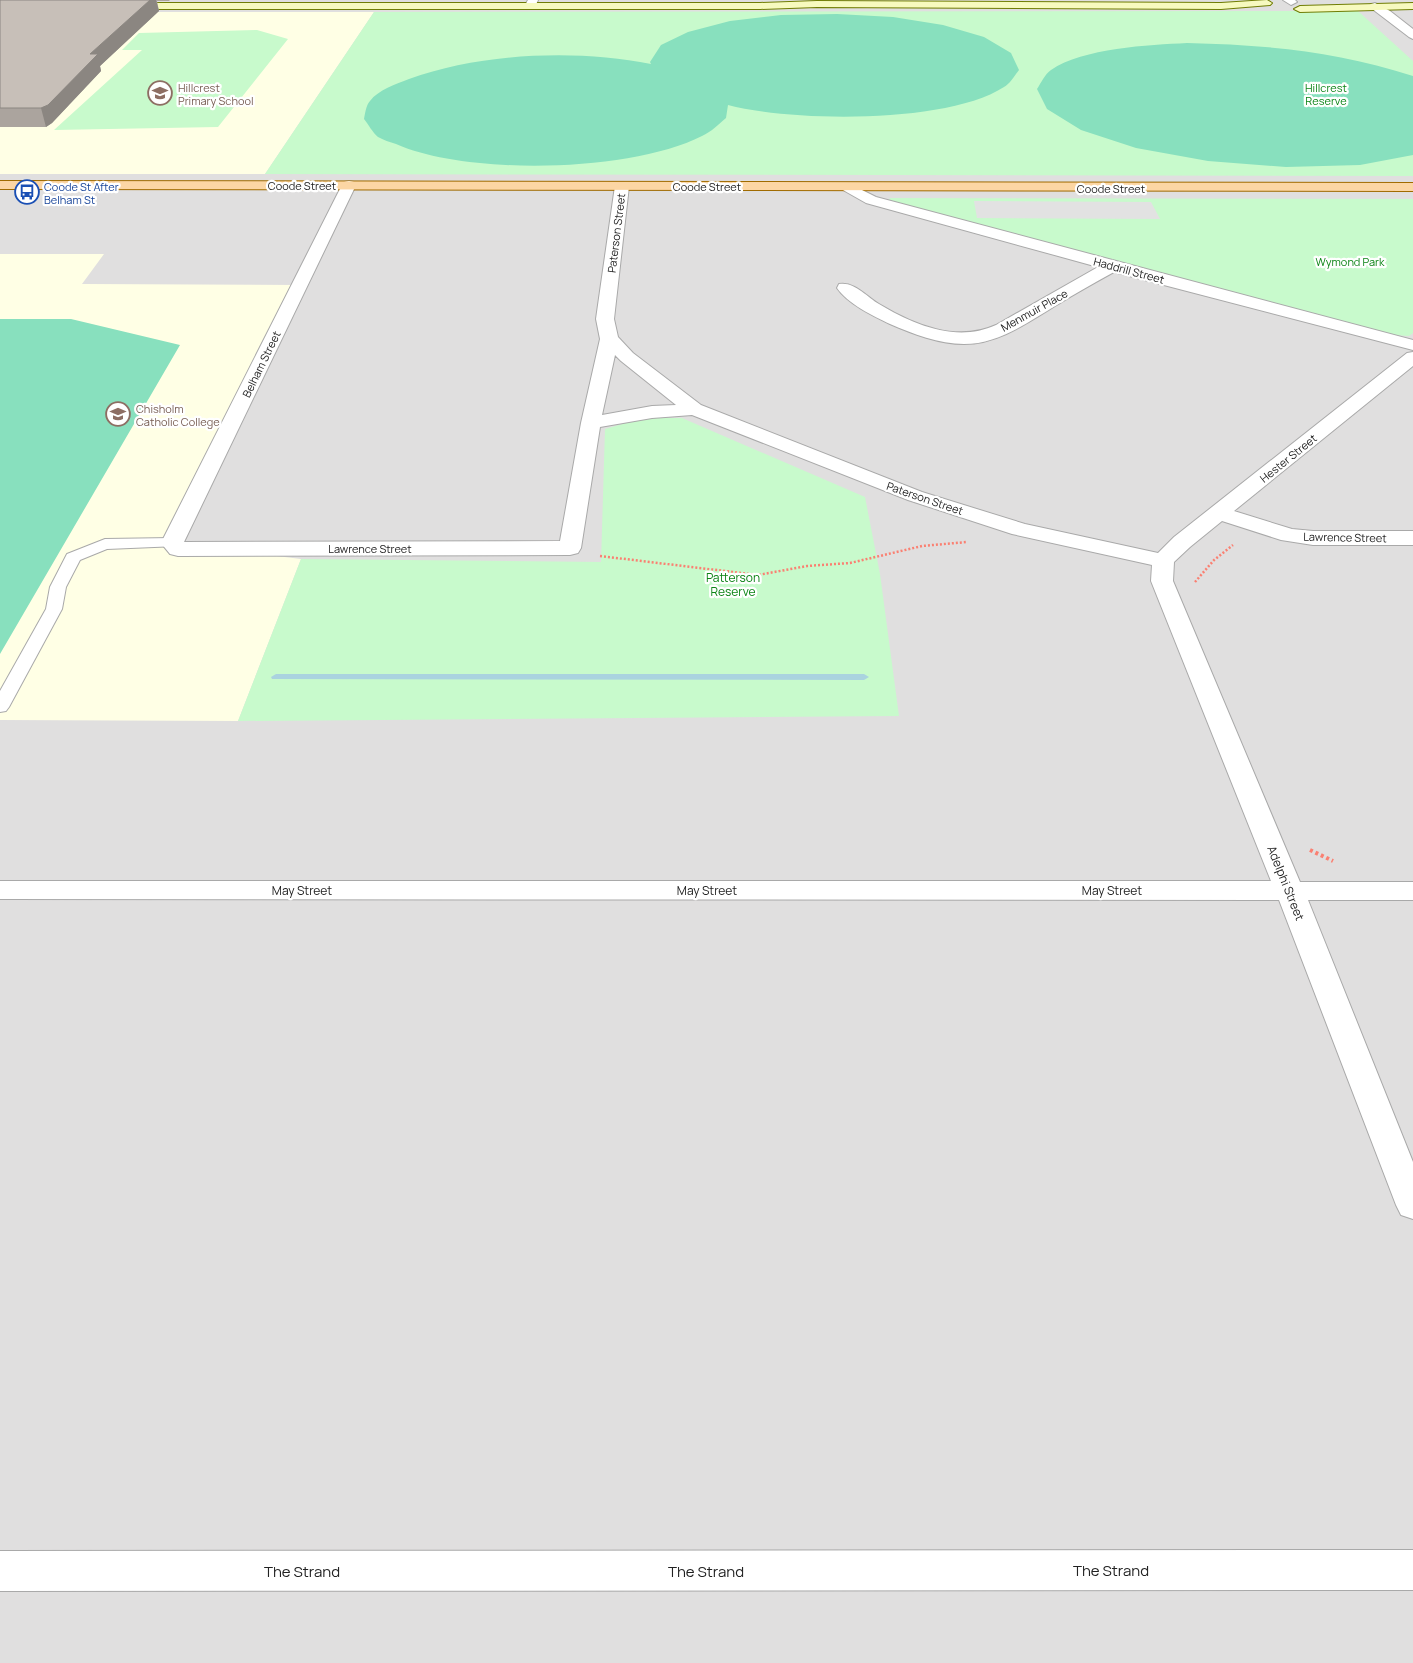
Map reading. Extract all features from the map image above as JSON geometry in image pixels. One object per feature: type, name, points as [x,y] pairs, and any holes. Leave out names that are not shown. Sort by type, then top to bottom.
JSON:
[{"type":"main road","name":"Coode Street","points":[[0,185],[1413,187]]},
{"type":"street","points":[[113,6],[532,3],[760,6],[817,2],[1073,2],[1221,6],[1294,4],[1343,7],[1413,6]]},
{"type":"street","points":[[1375,6],[1413,35]]},
{"type":"street","name":"Belham Street","points":[[172,543],[349,185]]},
{"type":"street","name":"Paterson Street","points":[[570,548],[591,423],[609,339],[605,319],[622,186]]},
{"type":"street","name":"Haddrill Street","points":[[848,187],[871,200],[1413,345]]},
{"type":"street","name":"Menmuir Place","points":[[845,288],[862,303],[902,324],[943,336],[967,339],[1004,328],[1112,266]]},
{"type":"street","name":"Paterson Street","points":[[609,339],[627,357],[694,409],[915,496],[1020,529],[1163,561]]},
{"type":"street","name":"Hester Street","points":[[1163,561],[1182,542],[1413,357]]},
{"type":"street","name":"Paterson Street","points":[[591,423],[652,412],[694,409]]},
{"type":"street","name":"Lawrence Street","points":[[1220,513],[1274,531],[1305,537],[1413,538]]},
{"type":"street","name":"Lawrence Street","points":[[172,543],[178,549],[570,548]]},
{"type":"street","name":"Adelphi Street","points":[[1163,561],[1162,581],[1289,890],[1413,1205]]},
{"type":"street","name":"May Street","points":[[0,890],[1413,891]]},
{"type":"street","name":"The Strand","points":[[0,1571],[1413,1570]]},
{"type":"lane","points":[[0,707],[54,609],[58,587],[74,557],[105,544],[172,543]]},
{"type":"path","points":[[570,548],[613,559],[758,575],[807,566],[850,563],[922,546],[1011,538],[1020,529]]},
{"type":"shaded area","points":[[0,0],[1413,0],[1413,1663],[0,1663]]},
{"type":"shaded area","name":"Hillcrest Primary School","points":[[0,12],[374,12],[265,174],[0,174]]},
{"type":"shaded area","points":[[974,201],[1151,202],[1160,219],[977,218]]},
{"type":"shaded area","name":"Chisholm Catholic College","points":[[0,254],[104,254],[82,284],[301,285],[173,543],[301,559],[238,721],[0,720]]},
{"type":"green space","name":"Hillcrest Reserve","points":[[1358,11],[1413,61],[1413,176],[265,174],[374,12]]},
{"type":"green space","points":[[837,14],[893,17],[943,25],[984,37],[1011,53],[1019,70],[1006,86],[978,99],[946,108],[908,113],[828,117],[756,111],[728,105],[726,118],[702,136],[671,148],[634,157],[593,163],[550,166],[506,165],[465,161],[427,154],[378,137],[364,119],[366,110],[373,97],[393,85],[437,70],[497,59],[560,55],[592,56],[651,64],[650,62],[661,45],[688,32],[730,21],[781,15]]},
{"type":"green space","points":[[257,30],[288,39],[218,127],[54,130],[142,50],[122,50],[139,33]]},
{"type":"green space","points":[[1187,43],[1245,45],[1329,55],[1384,67],[1413,76],[1413,155],[1360,165],[1286,167],[1208,161],[1136,148],[1081,130],[1047,109],[1037,89],[1051,70],[1080,57],[1117,49]]},
{"type":"green space","name":"Wymond Park","points":[[890,198],[1413,199],[1413,333],[1409,336],[1377,334],[887,204]]},
{"type":"green space","points":[[0,319],[71,319],[180,345],[0,654]]},
{"type":"green space","name":"Patterson Reserve","points":[[643,418],[682,418],[865,497],[880,574],[899,716],[238,721],[301,559],[601,562],[605,429]]},
{"type":"building","points":[[0,0],[150,0],[90,54],[98,54],[48,105],[41,108],[0,108]]},
{"type":"waterway","points":[[276,677],[864,677]]},
{"type":"place","name":"Hillcrest Primary School","points":[[160,93]]},
{"type":"place","name":"Coode St After Belham St","points":[[27,192]]},
{"type":"place","name":"Chisholm Catholic College","points":[[118,414]]}]
